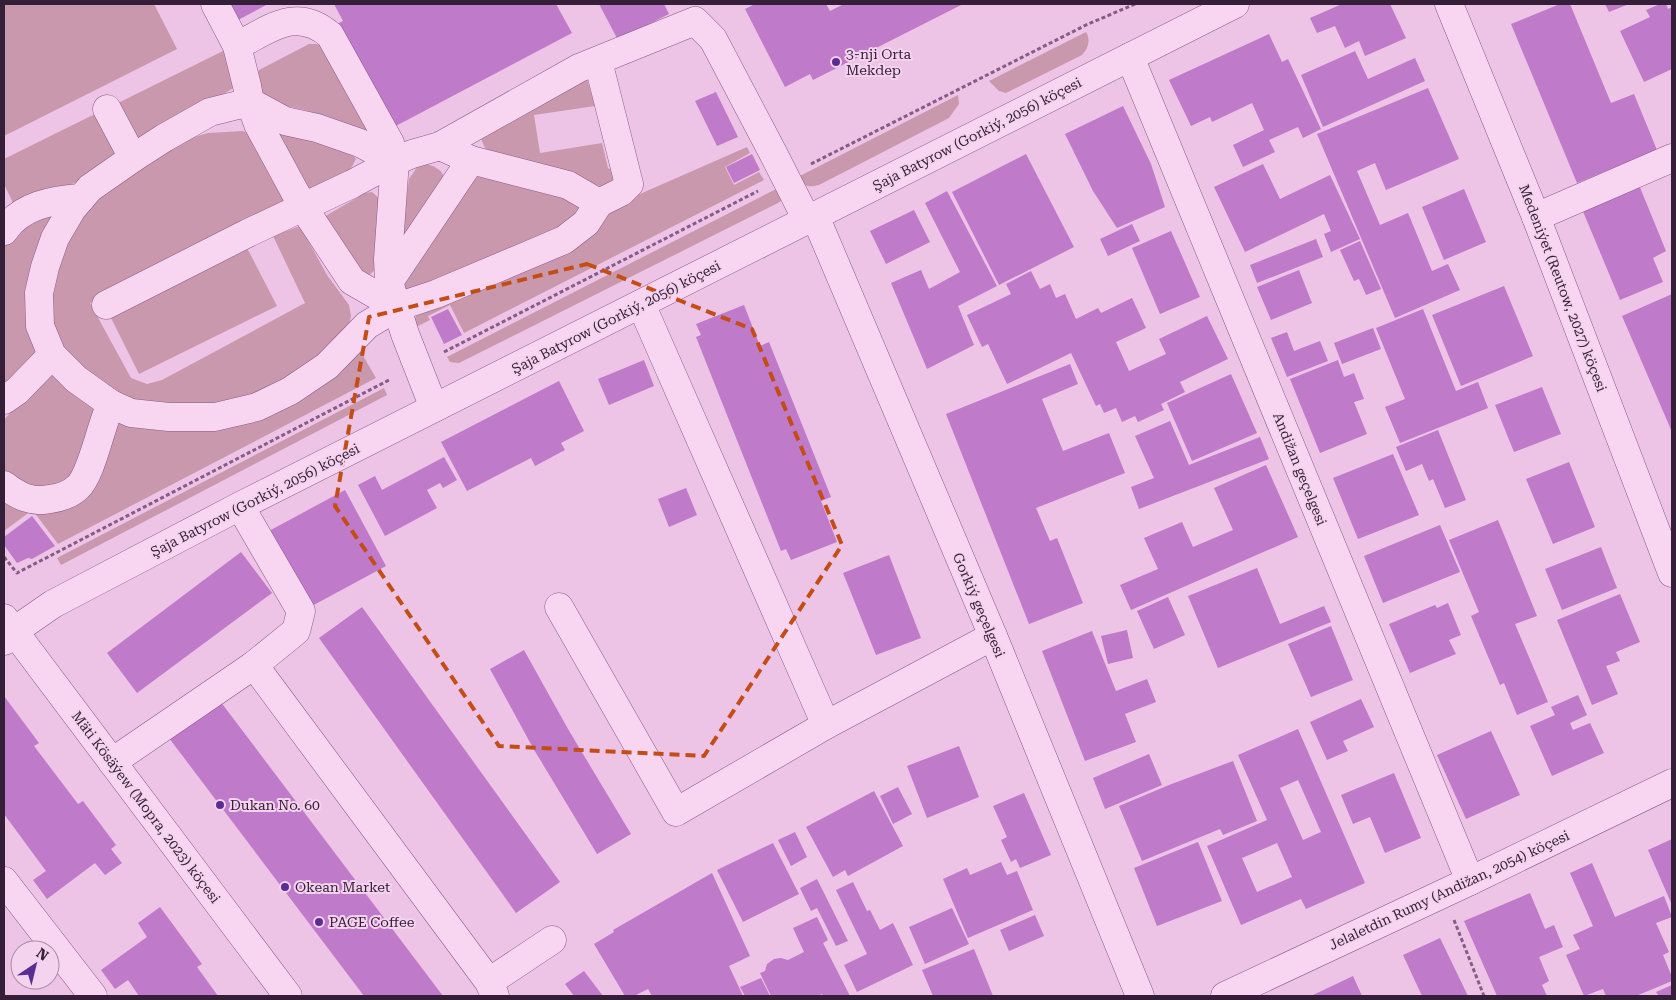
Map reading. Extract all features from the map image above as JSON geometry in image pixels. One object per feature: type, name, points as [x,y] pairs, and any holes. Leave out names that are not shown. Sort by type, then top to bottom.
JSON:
[{"type":"street","points":[[106,305],[248,233],[303,207],[395,161],[440,146],[578,68],[598,61],[629,184],[620,192],[599,203],[586,223],[564,240],[436,294],[393,294],[352,282],[303,207],[258,124],[250,102],[248,86],[237,46],[214,4]]},
{"type":"street","name":"Şaja Batyrow (Gorkiý, 2056) köçesi","points":[[7,630],[240,506],[1235,4]]},
{"type":"street","name":"Medeniýet (Reutow, 2027) köçesi","points":[[1448,4],[1536,217],[1672,573]]},
{"type":"street","points":[[237,46],[286,21],[305,21],[319,26],[330,35],[390,143],[395,161],[388,259],[393,294],[434,408]]},
{"type":"street","name":"Gorkiý geçelgesi","points":[[598,61],[694,21],[713,39],[785,177],[811,218],[992,636],[1140,996]]},
{"type":"street","name":"Andižan geçelgesi","points":[[1130,57],[1470,882]]},
{"type":"street","points":[[395,161],[360,143],[317,128],[285,121],[250,102],[210,112],[164,138],[90,188],[72,209],[56,238],[45,267],[39,293],[40,326],[52,355],[76,379],[112,404],[131,413],[169,418],[215,417],[257,407],[290,391],[327,366],[367,325],[393,294],[470,160]]},
{"type":"street","points":[[107,108],[133,158]]},
{"type":"street","points":[[440,146],[470,160],[568,185],[599,203]]},
{"type":"street","points":[[1536,217],[1672,158]]},
{"type":"street","points":[[7,215],[58,200],[81,198]]},
{"type":"street","points":[[641,304],[826,725]]},
{"type":"street","points":[[4,400],[17,390],[52,355]]},
{"type":"street","points":[[4,485],[25,499],[40,501],[59,498],[77,489],[83,482],[89,468],[106,416],[112,404]]},
{"type":"street","points":[[112,762],[254,664],[296,631],[301,612],[240,506]]},
{"type":"street","points":[[558,607],[676,812],[826,725],[992,636]]},
{"type":"street","name":"Mäti Kösäýew (Mopra, 2023) köçesi","points":[[7,630],[112,762],[288,996]]},
{"type":"street","points":[[254,664],[492,989],[552,940]]},
{"type":"street","name":"Jelaletdin Rumy (Andižan, 2054) köçesi","points":[[1225,996],[1470,882],[1672,783]]},
{"type":"street","points":[[4,881],[93,996]]},
{"type":"path","points":[[4,557],[17,573],[785,177],[1086,25],[1135,4]]},
{"type":"path","points":[[1443,894],[1484,996]]},
{"type":"highlighted area","points":[[587,264],[752,329],[842,545],[704,756],[499,746],[335,506],[369,317]]},
{"type":"shaded area","points":[[4,4],[154,4],[177,49],[4,136]]},
{"type":"shaded area","points":[[1086,32],[1088,44],[1082,55],[1006,93],[999,91],[989,81]]},
{"type":"shaded area","points":[[309,44],[323,46],[377,139],[325,116],[265,99],[254,79],[259,70]]},
{"type":"shaded area","points":[[223,51],[240,84],[140,144],[114,105]]},
{"type":"shaded area","points":[[587,79],[595,106],[534,115],[540,153],[602,143],[608,168],[613,171],[616,182],[605,187],[600,186],[491,154],[485,148],[481,139],[485,133]]},
{"type":"shaded area","points":[[958,95],[959,104],[949,118],[819,185],[806,186],[796,178]]},
{"type":"shaded area","points":[[99,112],[123,156],[92,176],[15,207],[4,184],[4,159]]},
{"type":"shaded area","points":[[275,130],[347,148],[356,159],[350,170],[308,194]]},
{"type":"shaded area","points":[[243,131],[257,138],[290,200],[90,303],[131,378],[147,384],[162,380],[305,303],[273,236],[300,226],[327,275],[349,305],[351,316],[348,330],[327,356],[282,385],[223,406],[133,403],[65,355],[50,318],[48,292],[64,242],[97,195],[180,141],[208,133]]},
{"type":"shaded area","points":[[747,147],[750,153],[725,167],[734,185],[759,172],[764,180],[464,333],[450,305],[428,316],[430,320],[414,328],[412,324],[416,316],[587,234],[624,201]]},
{"type":"shaded area","points":[[427,164],[438,169],[445,179],[399,250],[409,179],[418,166]]},
{"type":"shaded area","points":[[480,176],[570,196],[580,205],[581,213],[567,228],[411,289],[405,289],[402,286],[472,180]]},
{"type":"shaded area","points":[[780,187],[782,200],[778,203],[459,363],[450,362],[447,357]]},
{"type":"shaded area","points":[[372,192],[379,198],[376,264],[374,271],[369,275],[361,272],[324,217],[365,193]]},
{"type":"shaded area","points":[[53,213],[41,347],[4,389],[4,244],[10,232]]},
{"type":"shaded area","points":[[246,246],[277,306],[139,374],[109,314]]},
{"type":"shaded area","points":[[358,347],[376,378],[58,544],[34,512],[51,508],[115,419],[212,424]]},
{"type":"shaded area","points":[[50,372],[94,407],[95,412],[75,478],[38,494],[4,473],[4,420],[20,401]]},
{"type":"shaded area","points":[[384,388],[387,395],[61,565],[57,558]]},
{"type":"shaded area","points":[[4,495],[31,511],[4,531]]},
{"type":"building","points":[[229,4],[268,4],[238,20]]},
{"type":"building","points":[[334,4],[556,4],[572,33],[392,128],[337,24],[343,21]]},
{"type":"building","points":[[599,4],[664,4],[669,14],[618,40]]},
{"type":"building","points":[[755,4],[826,4],[830,11],[844,4],[963,4],[813,80],[810,74],[785,87],[745,9]]},
{"type":"building","points":[[1342,4],[1390,4],[1406,38],[1365,56],[1359,41],[1345,48],[1335,26],[1317,33],[1310,18]]},
{"type":"building","points":[[1560,4],[1570,4],[1611,103],[1634,94],[1657,150],[1577,183],[1511,24]]},
{"type":"building","points":[[1605,4],[1629,4],[1609,12]]},
{"type":"building","points":[[1660,4],[1666,4],[1668,9],[1672,7],[1672,69],[1644,82],[1620,31],[1650,17],[1646,10]]},
{"type":"building","points":[[1269,34],[1282,62],[1288,59],[1321,129],[1303,138],[1298,127],[1269,140],[1275,152],[1243,167],[1233,145],[1264,130],[1252,103],[1212,122],[1210,117],[1191,126],[1169,80]]},
{"type":"building","points":[[1355,51],[1368,79],[1415,58],[1425,81],[1323,127],[1301,75]]},
{"type":"building","points":[[1428,88],[1459,159],[1386,190],[1375,163],[1357,171],[1380,225],[1408,213],[1432,271],[1448,264],[1460,290],[1395,318],[1317,134]]},
{"type":"building","points":[[716,92],[738,137],[717,146],[695,101]]},
{"type":"building","points":[[1123,106],[1151,164],[1165,207],[1117,228],[1093,191],[1065,134]]},
{"type":"building","points":[[752,154],[760,170],[734,183],[726,167]]},
{"type":"building","points":[[1026,154],[1074,247],[999,285],[952,192]]},
{"type":"building","points":[[1263,164],[1280,199],[1330,175],[1360,239],[1331,252],[1324,234],[1331,231],[1324,214],[1245,252],[1214,187]]},
{"type":"building","points":[[1639,185],[1666,251],[1653,258],[1663,282],[1620,300],[1582,209]]},
{"type":"building","points":[[1464,189],[1486,242],[1444,260],[1422,207]]},
{"type":"building","points":[[947,191],[997,286],[958,306],[974,345],[927,369],[891,283],[921,270],[929,289],[960,272],[925,203]]},
{"type":"building","points":[[914,210],[930,242],[886,264],[870,231]]},
{"type":"building","points":[[1132,224],[1140,241],[1108,256],[1100,239]]},
{"type":"building","points":[[1171,231],[1200,297],[1160,314],[1132,248]]},
{"type":"building","points":[[1316,239],[1323,257],[1257,283],[1250,265]]},
{"type":"building","points":[[1360,241],[1381,289],[1366,295],[1359,279],[1354,281],[1340,250]]},
{"type":"building","points":[[1299,270],[1312,303],[1271,320],[1257,287]]},
{"type":"building","points":[[1031,271],[1040,289],[1050,284],[1056,298],[1065,294],[1076,319],[1098,308],[1101,313],[1132,298],[1146,328],[1116,342],[1129,371],[1166,354],[1159,339],[1207,316],[1228,359],[1180,382],[1185,392],[1161,404],[1164,410],[1138,422],[1135,416],[1122,422],[1116,408],[1104,413],[1100,404],[1096,406],[1071,353],[1007,384],[988,344],[982,347],[967,315],[1011,294],[1006,284]]},
{"type":"building","points":[[1504,286],[1533,356],[1461,386],[1432,315]]},
{"type":"building","points":[[1672,294],[1672,432],[1622,316]]},
{"type":"building","points":[[744,305],[760,346],[769,342],[831,497],[821,501],[837,542],[791,560],[786,549],[781,551],[696,337],[701,335],[696,324]]},
{"type":"building","points":[[448,309],[462,335],[444,344],[431,317]]},
{"type":"building","points":[[1423,309],[1456,391],[1478,382],[1488,408],[1400,443],[1385,407],[1405,399],[1376,328]]},
{"type":"building","points":[[1373,328],[1381,349],[1342,364],[1334,343]]},
{"type":"building","points":[[1287,332],[1294,351],[1320,341],[1328,361],[1287,377],[1271,338]]},
{"type":"building","points":[[644,360],[654,386],[609,405],[598,379]]},
{"type":"building","points":[[1338,360],[1344,377],[1354,373],[1364,399],[1354,402],[1367,434],[1320,453],[1290,379]]},
{"type":"building","points":[[1070,364],[1078,384],[1042,399],[1063,451],[1109,433],[1125,473],[1036,508],[1050,541],[1057,538],[1083,603],[1029,624],[946,414]]},
{"type":"building","points":[[1231,374],[1257,433],[1192,461],[1167,403]]},
{"type":"building","points":[[559,381],[584,431],[561,443],[565,450],[535,466],[531,458],[467,491],[441,442]]},
{"type":"building","points":[[1542,387],[1561,434],[1514,452],[1495,405]]},
{"type":"building","points":[[1170,421],[1189,465],[1260,437],[1269,459],[1139,509],[1131,487],[1154,478],[1135,436]]},
{"type":"building","points":[[1438,430],[1466,500],[1445,508],[1433,479],[1429,481],[1422,464],[1406,471],[1396,447]]},
{"type":"building","points":[[1393,454],[1419,515],[1358,539],[1333,478]]},
{"type":"building","points":[[444,457],[457,480],[443,488],[440,483],[427,490],[437,508],[385,536],[358,485],[375,476],[382,490]]},
{"type":"building","points":[[1569,462],[1595,527],[1553,544],[1526,479]]},
{"type":"building","points":[[1266,465],[1298,537],[1131,610],[1120,585],[1158,569],[1144,538],[1182,522],[1193,547],[1233,530],[1214,488]]},
{"type":"building","points":[[686,488],[697,515],[669,527],[658,499]]},
{"type":"building","points":[[345,490],[386,566],[310,607],[269,531]]},
{"type":"building","points":[[32,516],[55,546],[32,559],[28,558],[17,563],[4,545],[4,537]]},
{"type":"building","points":[[1498,520],[1537,616],[1515,624],[1548,702],[1517,715],[1504,683],[1500,685],[1471,616],[1479,612],[1449,540]]},
{"type":"building","points":[[1440,525],[1460,572],[1383,603],[1364,556]]},
{"type":"building","points":[[1601,547],[1617,588],[1562,610],[1545,569]]},
{"type":"building","points":[[241,552],[272,593],[137,693],[107,653]]},
{"type":"building","points":[[889,555],[921,638],[876,655],[843,573]]},
{"type":"building","points":[[1257,568],[1280,624],[1324,606],[1331,622],[1218,668],[1188,596]]},
{"type":"building","points":[[1620,594],[1640,642],[1616,652],[1620,661],[1606,666],[1618,694],[1592,705],[1557,620]]},
{"type":"building","points":[[1168,597],[1185,635],[1154,649],[1137,611]]},
{"type":"building","points":[[1448,603],[1461,635],[1449,640],[1456,654],[1410,673],[1389,624],[1435,605],[1437,608]]},
{"type":"building","points":[[362,607],[560,882],[516,913],[319,638]]},
{"type":"building","points":[[1331,626],[1353,680],[1311,697],[1288,644]]},
{"type":"building","points":[[1127,630],[1133,658],[1108,664],[1101,636]]},
{"type":"building","points":[[1092,631],[1116,691],[1147,679],[1156,702],[1125,714],[1136,742],[1085,761],[1042,651]]},
{"type":"building","points":[[524,650],[568,729],[631,834],[597,854],[533,748],[490,669]]},
{"type":"building","points":[[1578,695],[1587,715],[1570,723],[1573,730],[1590,723],[1604,753],[1552,776],[1530,726],[1555,715],[1551,707]]},
{"type":"building","points":[[4,696],[39,743],[34,746],[78,804],[83,801],[116,845],[111,849],[122,863],[105,875],[95,863],[47,899],[33,880],[46,871],[4,814]]},
{"type":"building","points":[[1361,699],[1374,727],[1343,741],[1348,751],[1327,760],[1310,722]]},
{"type":"building","points":[[220,701],[443,996],[364,996],[169,738]]},
{"type":"building","points":[[1298,729],[1365,883],[1306,909],[1301,899],[1241,925],[1207,846],[1267,820],[1238,755]],"holes":[[[1298,780],[1321,832],[1303,840],[1280,788]],[[1277,843],[1292,877],[1257,892],[1242,858]]]},
{"type":"building","points":[[1491,731],[1520,795],[1466,819],[1437,755]]},
{"type":"building","points":[[959,746],[979,797],[927,818],[907,766]]},
{"type":"building","points":[[1149,754],[1162,785],[1105,809],[1093,778]]},
{"type":"building","points":[[1233,761],[1257,821],[1223,835],[1220,829],[1142,861],[1119,806]]},
{"type":"building","points":[[1394,773],[1421,838],[1385,853],[1370,817],[1353,824],[1341,795]]},
{"type":"building","points":[[898,787],[912,814],[893,824],[880,796]]},
{"type":"building","points":[[874,791],[903,846],[848,876],[845,870],[833,877],[806,827]]},
{"type":"building","points":[[1024,793],[1051,855],[1020,868],[1016,859],[1011,862],[1001,840],[1007,837],[993,806]]},
{"type":"building","points":[[795,832],[807,857],[791,866],[778,840]]},
{"type":"building","points":[[1672,839],[1672,905],[1648,850]]},
{"type":"building","points":[[1198,842],[1222,901],[1157,926],[1134,868]]},
{"type":"building","points":[[773,843],[799,894],[743,922],[717,870]]},
{"type":"building","points":[[1001,862],[1007,875],[1017,871],[1033,910],[968,938],[943,879],[967,868],[970,875]]},
{"type":"building","points":[[1592,863],[1615,917],[1664,896],[1672,917],[1656,923],[1669,952],[1663,955],[1672,981],[1636,996],[1606,996],[1603,989],[1584,996],[1566,955],[1580,949],[1573,935],[1593,926],[1570,873]]},
{"type":"building","points":[[712,873],[750,956],[729,966],[743,996],[652,996],[648,989],[634,996],[625,996],[594,944],[614,932],[613,930]]},
{"type":"building","points":[[817,879],[848,941],[836,946],[817,908],[811,911],[800,888]]},
{"type":"building","points":[[853,882],[867,911],[870,910],[880,930],[893,923],[913,965],[857,992],[844,965],[867,954],[836,890]]},
{"type":"building","points":[[1530,893],[1545,929],[1554,925],[1563,947],[1539,957],[1549,981],[1542,985],[1547,996],[1497,996],[1464,921]]},
{"type":"building","points":[[160,907],[202,964],[197,967],[218,996],[139,996],[128,980],[115,989],[101,970],[147,937],[138,923]]},
{"type":"building","points":[[952,908],[969,944],[925,964],[909,927]]},
{"type":"building","points":[[1035,915],[1044,936],[1009,951],[1000,930]]},
{"type":"building","points":[[817,917],[828,940],[823,943],[850,996],[823,996],[822,994],[818,996],[771,996],[760,973],[765,971],[767,964],[774,959],[788,960],[804,952],[793,928]]},
{"type":"building","points":[[1440,938],[1468,996],[1422,996],[1403,955]]},
{"type":"building","points":[[974,949],[993,996],[933,996],[922,970]]},
{"type":"building","points":[[584,971],[603,996],[574,996],[565,984]]},
{"type":"building","points":[[1353,976],[1362,996],[1311,996]]},
{"type":"building","points":[[761,978],[770,996],[745,996],[740,987]]},
{"type":"building","points":[[1672,985],[1672,996],[1654,996],[1658,995],[1656,992]]},
{"type":"place","name":"3-nji Orta Mekdep","points":[[836,62]]},
{"type":"place","name":"Dukan No. 60","points":[[220,805]]},
{"type":"place","name":"Okean Market","points":[[285,887]]},
{"type":"place","name":"PAGE Coffee","points":[[319,922]]}]
